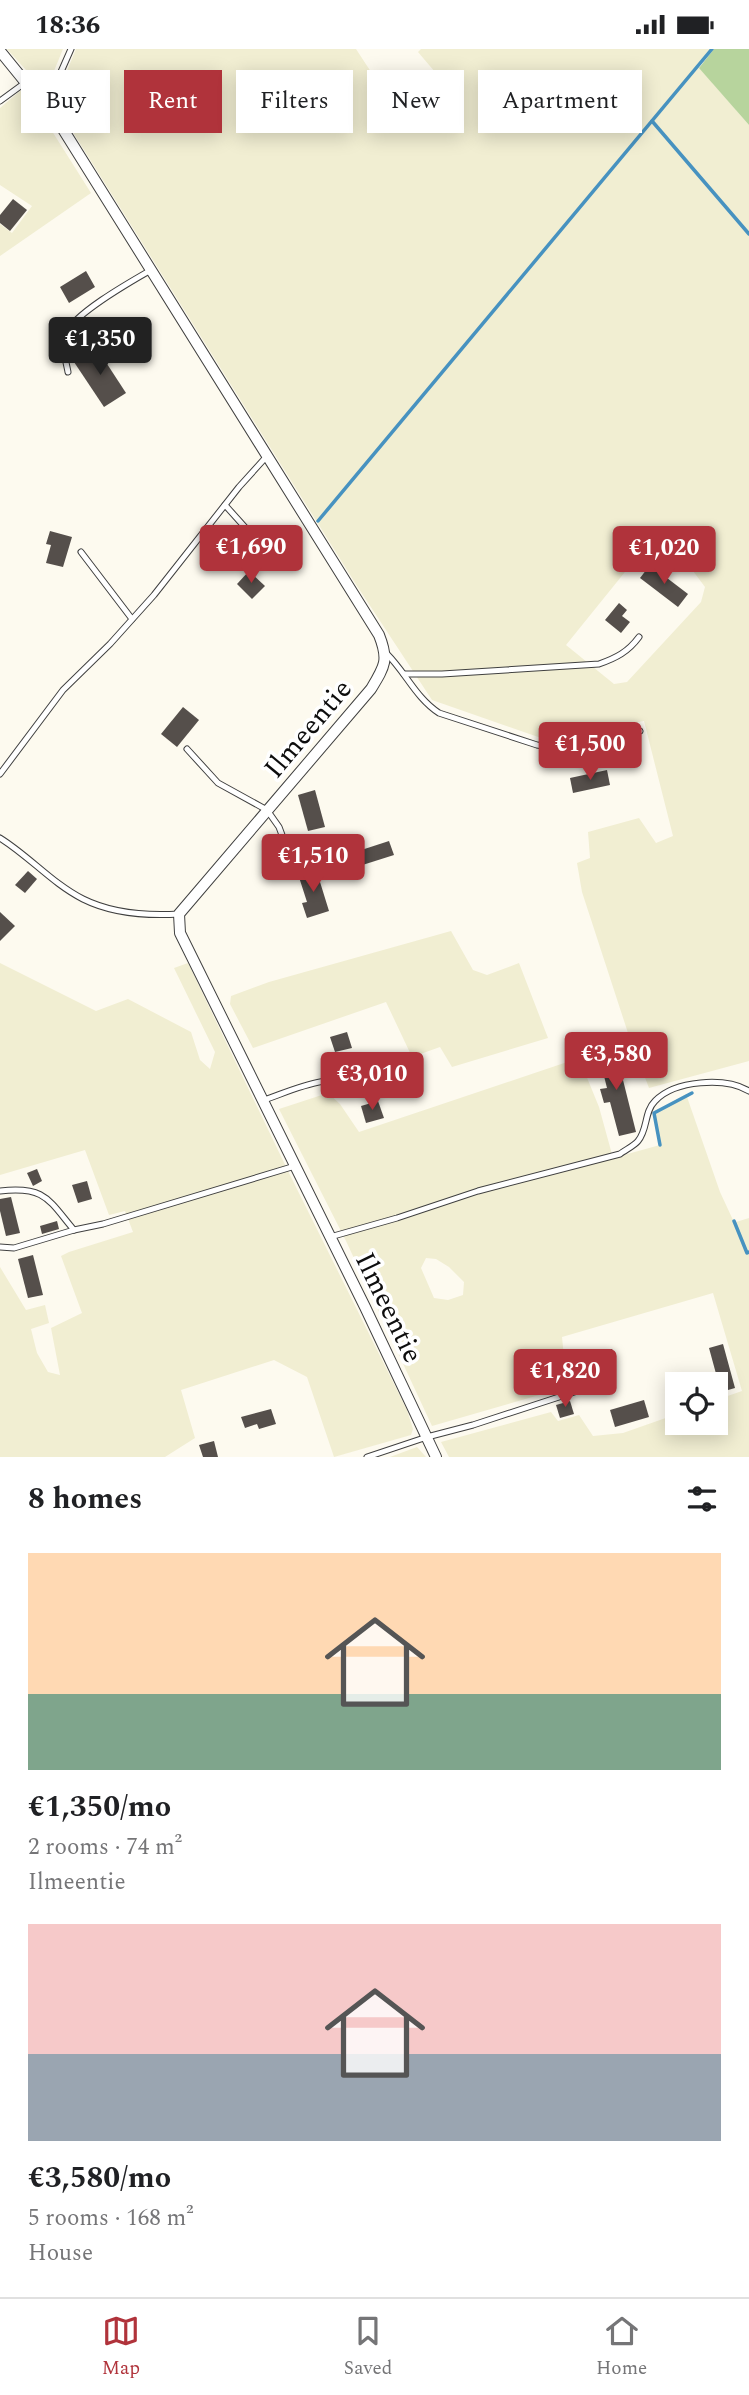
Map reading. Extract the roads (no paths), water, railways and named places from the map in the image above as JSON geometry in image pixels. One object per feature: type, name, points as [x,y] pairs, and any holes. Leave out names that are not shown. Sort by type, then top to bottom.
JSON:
[{"type":"street","points":[[0,51],[21,76]]},
{"type":"street","points":[[65,133],[379,635],[387,654]]},
{"type":"street","name":"Ilmeentie","points":[[387,654],[382,671],[371,689],[179,914],[180,933],[296,1165],[436,1457]]},
{"type":"lane","points":[[62,70],[71,49]]},
{"type":"lane","points":[[0,101],[21,86]]},
{"type":"lane","points":[[68,372],[64,355],[65,336],[74,321],[151,270]]},
{"type":"lane","points":[[0,774],[63,690],[132,619],[267,456]]},
{"type":"lane","points":[[225,505],[260,544],[261,551],[254,562]]},
{"type":"lane","points":[[81,552],[132,619]]},
{"type":"lane","points":[[404,674],[599,664],[616,658],[631,648],[639,637]]},
{"type":"lane","points":[[387,654],[426,705],[439,713],[537,745],[569,748],[640,730]]},
{"type":"lane","points":[[187,749],[218,783],[267,810],[279,827],[291,859]]},
{"type":"lane","points":[[0,838],[82,898],[109,909],[148,915],[179,914]]},
{"type":"lane","points":[[264,1100],[329,1080],[349,1079],[364,1086]]},
{"type":"lane","points":[[330,1237],[397,1219],[489,1188],[620,1154],[638,1142],[647,1113],[655,1100],[672,1089],[718,1081],[739,1085],[749,1091]]},
{"type":"lane","points":[[0,1247],[14,1248],[103,1224],[296,1165]]},
{"type":"lane","points":[[0,1191],[38,1192],[50,1200],[74,1230]]},
{"type":"lane","points":[[367,1457],[608,1381]]},
{"type":"waterway","points":[[318,521],[712,49]]},
{"type":"waterway","points":[[652,121],[749,234]]},
{"type":"waterway","points":[[660,1145],[654,1113],[692,1093]]},
{"type":"waterway","points":[[734,1221],[747,1253],[749,1252]]}]
